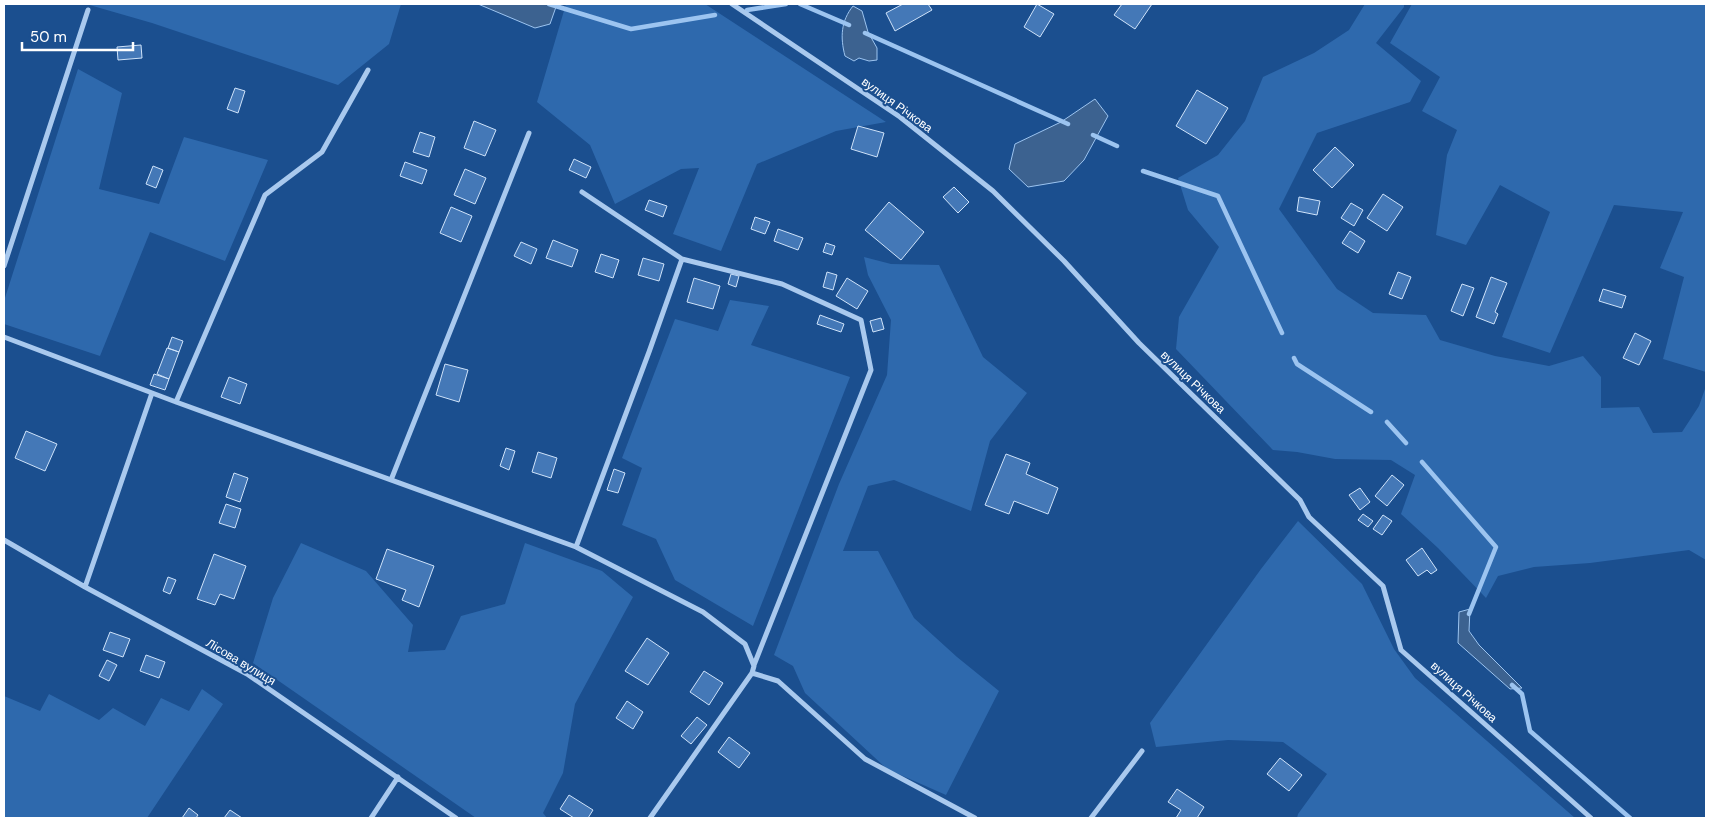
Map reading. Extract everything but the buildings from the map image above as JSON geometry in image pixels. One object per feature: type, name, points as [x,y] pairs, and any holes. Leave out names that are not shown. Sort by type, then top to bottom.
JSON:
[{"type":"street","name":"вулиця Річкова","points":[[732,4],[900,117],[993,191],[1064,261],[1139,343],[1300,500],[1309,517],[1383,586],[1402,650],[1591,818]]},
{"type":"street","points":[[4,266],[88,10]]},
{"type":"street","points":[[176,402],[265,195],[322,152],[368,70]]},
{"type":"street","points":[[391,480],[529,133]]},
{"type":"street","points":[[582,192],[682,259],[782,284],[860,320],[871,370],[752,673],[650,818]]},
{"type":"street","points":[[576,547],[682,259]]},
{"type":"street","points":[[4,337],[176,402],[576,547],[703,612],[745,644],[754,666]]},
{"type":"street","points":[[85,587],[152,393]]},
{"type":"street","name":"Лісова вулиця","points":[[4,540],[85,587],[246,674],[456,818]]},
{"type":"street","points":[[752,673],[778,681],[865,758],[975,818]]},
{"type":"street","points":[[1091,818],[1142,751]]},
{"type":"street","points":[[371,818],[398,777]]},
{"type":"shaded area","points":[[86,4],[401,4],[389,44],[338,85],[152,23]]},
{"type":"shaded area","points":[[478,4],[557,4],[550,24],[535,28]]},
{"type":"shaded area","points":[[566,4],[705,4],[886,122],[836,131],[757,164],[721,251],[673,234],[699,168],[681,169],[615,204],[590,145],[537,102]]},
{"type":"shaded area","points":[[1365,4],[1404,4],[1404,7],[1376,43],[1421,81],[1410,102],[1317,133],[1279,209],[1337,289],[1373,313],[1426,315],[1440,340],[1495,356],[1549,366],[1583,356],[1601,377],[1601,408],[1639,407],[1653,433],[1682,432],[1699,406],[1706,386],[1706,560],[1689,550],[1590,563],[1534,567],[1498,576],[1486,598],[1438,548],[1401,514],[1415,475],[1391,460],[1335,459],[1273,450],[1176,349],[1179,317],[1219,247],[1188,210],[1178,178],[1218,155],[1245,121],[1263,77],[1314,53],[1349,30]]},
{"type":"shaded area","points":[[1412,4],[1706,4],[1706,372],[1663,359],[1684,277],[1660,268],[1683,212],[1614,205],[1550,353],[1502,337],[1550,212],[1500,185],[1466,245],[1436,235],[1447,155],[1457,130],[1422,111],[1440,77],[1390,43]]},
{"type":"shaded area","points":[[853,6],[862,11],[868,32],[877,48],[877,60],[869,61],[859,58],[854,61],[845,56],[842,42],[844,23]]},
{"type":"shaded area","points":[[78,69],[122,93],[99,189],[159,204],[184,137],[268,160],[225,261],[150,232],[100,356],[4,324],[4,301]]},
{"type":"shaded area","points":[[1095,99],[1108,116],[1084,160],[1064,181],[1028,187],[1009,169],[1015,144],[1061,122]]},
{"type":"shaded area","points":[[864,257],[891,264],[939,265],[983,357],[1027,393],[990,441],[971,511],[894,480],[868,486],[843,551],[878,551],[914,618],[957,657],[999,691],[946,795],[887,769],[805,693],[793,666],[774,655],[839,484],[887,375],[891,320],[868,275]]},
{"type":"shaded area","points":[[730,300],[769,306],[751,345],[850,377],[753,626],[675,580],[656,539],[622,525],[642,468],[622,458],[675,319],[718,331]]},
{"type":"shaded area","points":[[1298,521],[1362,584],[1394,649],[1415,678],[1575,818],[1297,818],[1327,774],[1283,742],[1228,740],[1156,747],[1150,723]]},
{"type":"shaded area","points":[[301,543],[366,571],[413,625],[408,652],[445,650],[461,616],[505,604],[525,543],[602,571],[633,597],[575,704],[563,773],[543,813],[547,818],[476,818],[253,663],[273,598]]},
{"type":"shaded area","points":[[1470,609],[1469,631],[1479,645],[1522,688],[1510,689],[1458,643],[1459,612]]},
{"type":"shaded area","points":[[202,689],[223,704],[147,818],[4,818],[4,696],[40,711],[49,694],[99,720],[113,708],[145,726],[161,698],[189,711]]},
{"type":"waterway","points":[[549,4],[631,29],[715,15]]},
{"type":"waterway","points":[[747,10],[786,4]]},
{"type":"waterway","points":[[800,4],[849,25]]},
{"type":"waterway","points":[[865,33],[1068,124]]},
{"type":"waterway","points":[[1093,135],[1117,146]]},
{"type":"waterway","points":[[1143,171],[1218,196],[1282,333]]},
{"type":"waterway","points":[[1294,358],[1297,364],[1371,412]]},
{"type":"waterway","points":[[1387,422],[1406,443]]},
{"type":"waterway","points":[[1422,462],[1496,547],[1469,614]]},
{"type":"waterway","points":[[1512,685],[1522,694],[1530,731],[1630,818]]}]
